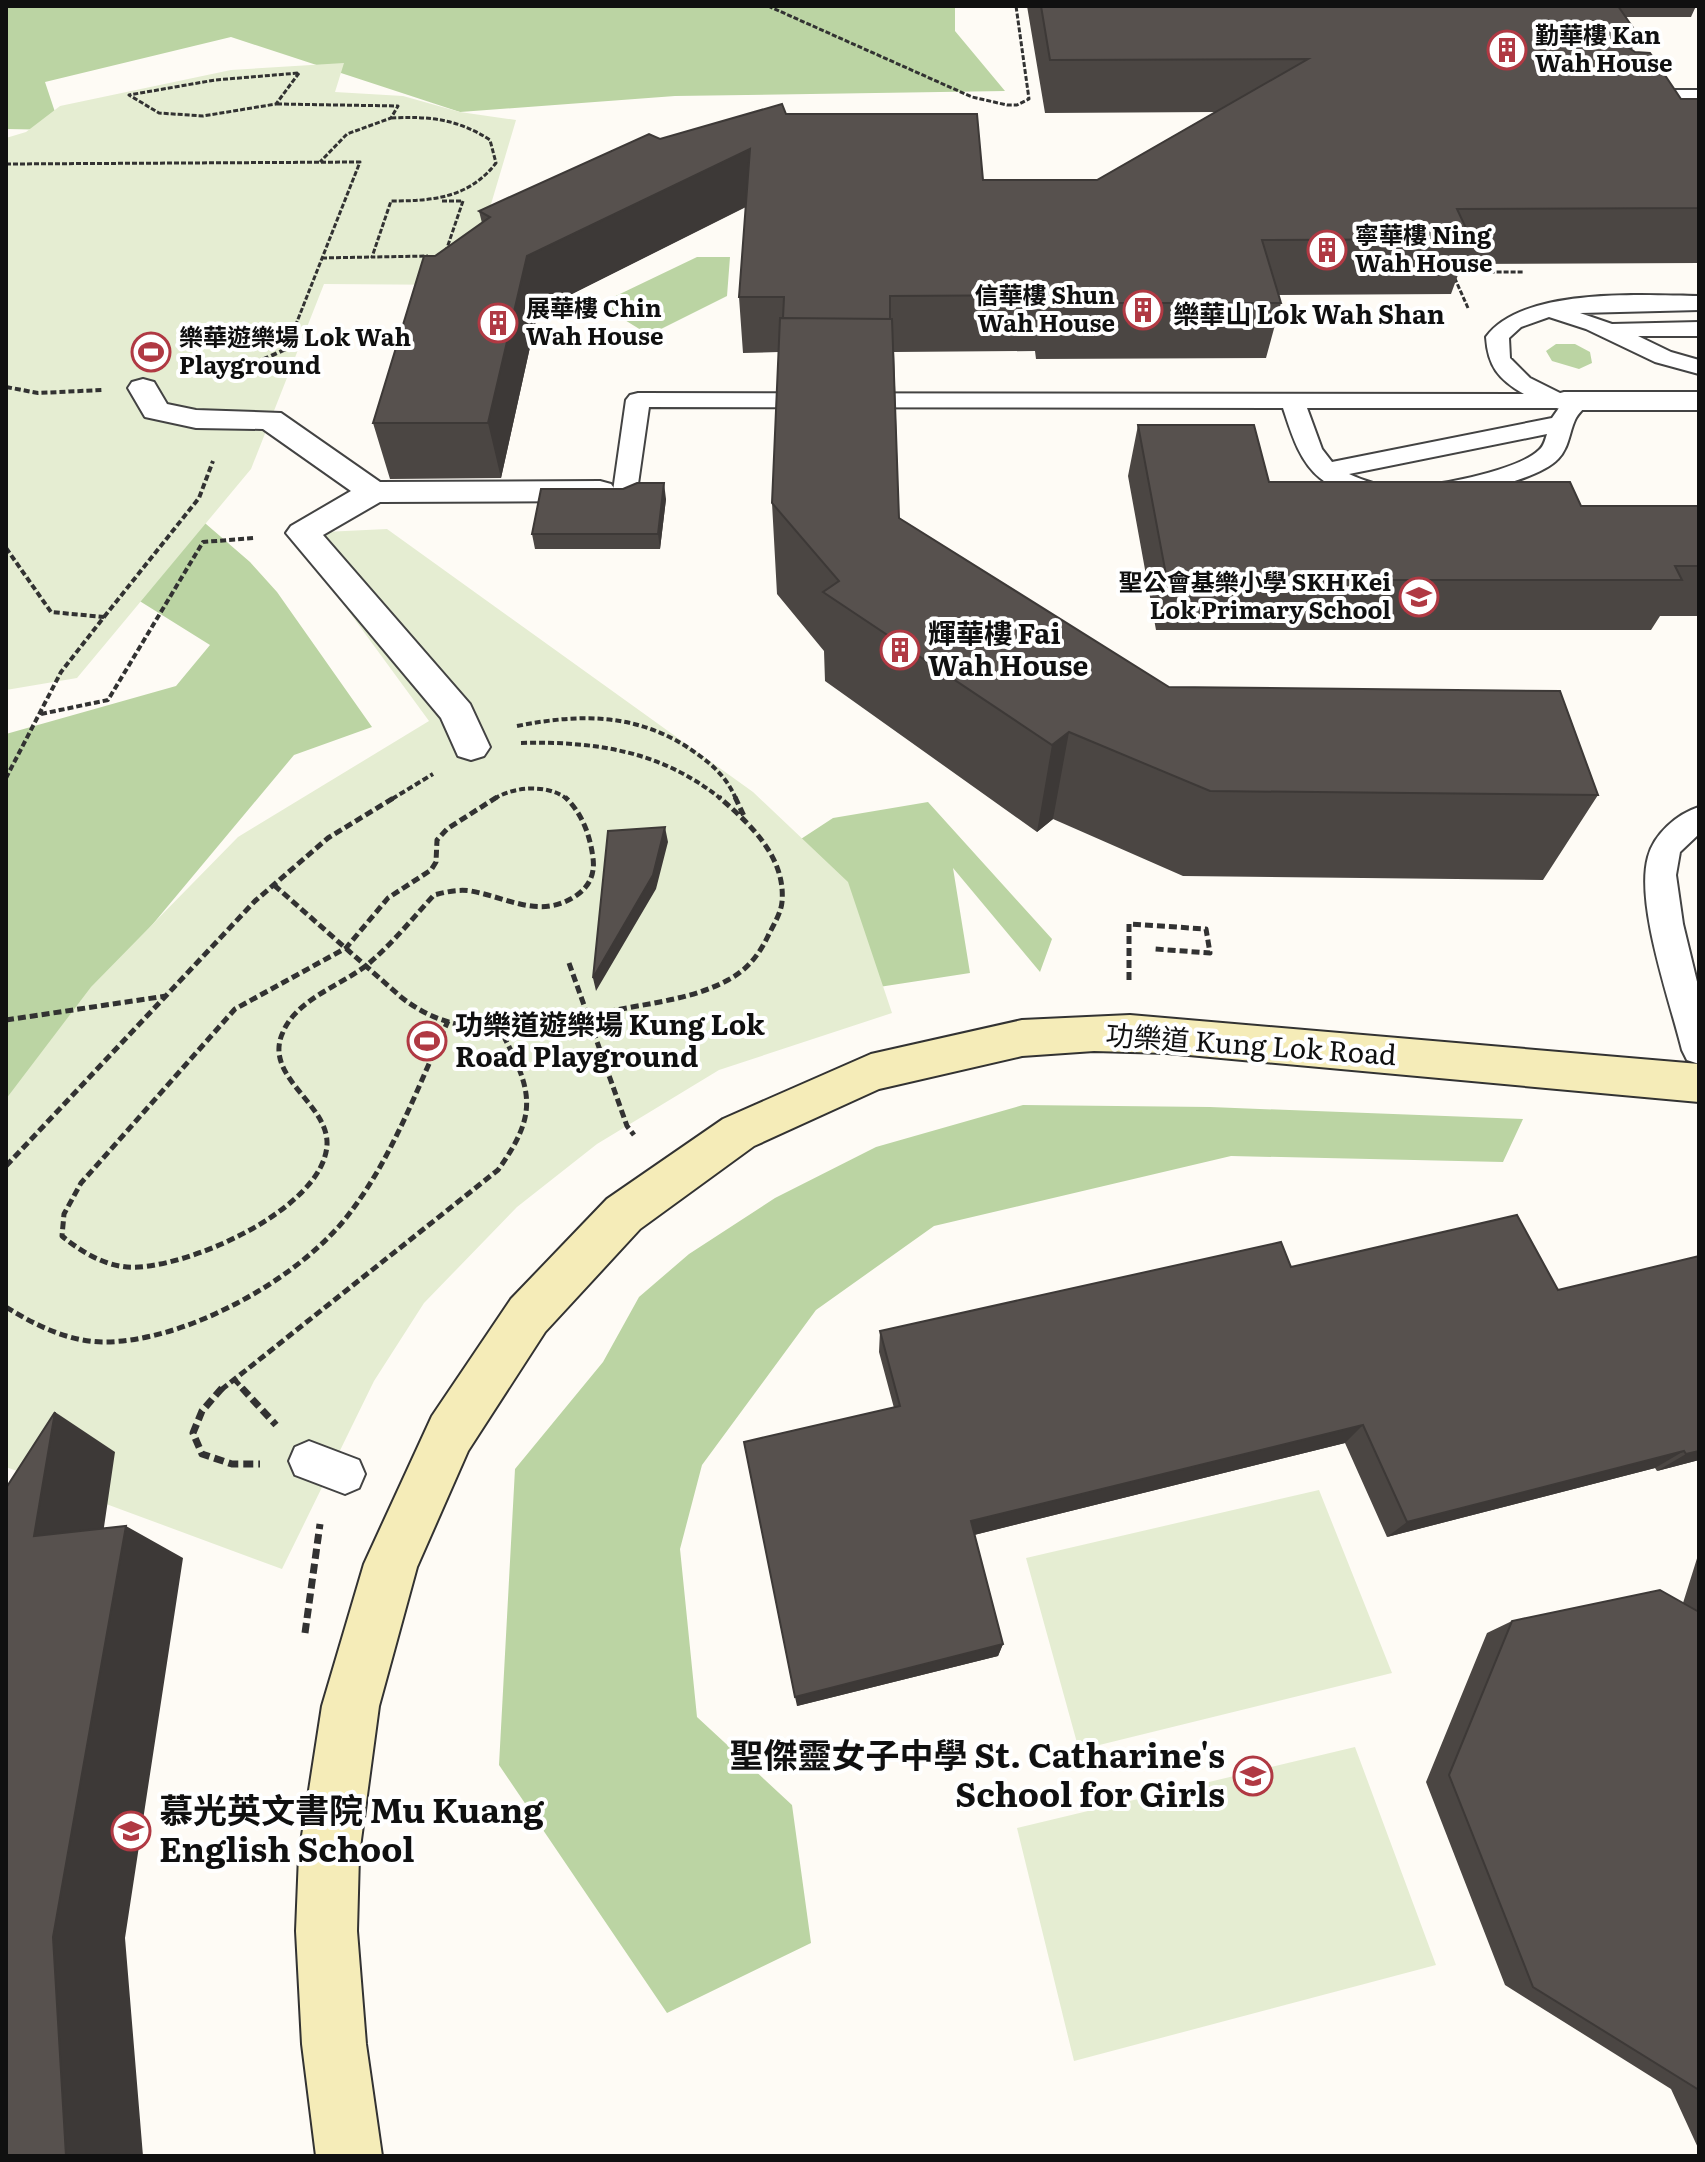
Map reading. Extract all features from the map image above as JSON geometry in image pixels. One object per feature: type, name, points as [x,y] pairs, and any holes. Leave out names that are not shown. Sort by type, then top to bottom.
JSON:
[{"type":"street","points":[[143,388],[156,411],[196,419],[270,420],[373,492]]},
{"type":"street","points":[[1567,409],[1699,401]]},
{"type":"street","points":[[471,747],[457,713],[303,533],[373,492],[625,491]]},
{"type":"street","name":"功樂道 Kung Lok Road","points":[[349,2156],[334,2054],[329,1983],[328,1860],[338,1770],[354,1683],[376,1603],[415,1501],[470,1395],[510,1337],[553,1285],[598,1238],[646,1195],[696,1158],[801,1099],[913,1058],[1028,1037],[1146,1032],[1699,1083]]},
{"type":"lane","points":[[1615,97],[1699,96]]},
{"type":"lane","points":[[1567,409],[1518,381],[1504,367],[1497,352],[1498,339],[1507,327],[1537,313],[1591,303],[1699,303]]},
{"type":"lane","points":[[1537,313],[1567,316],[1608,330],[1670,359],[1699,367]]},
{"type":"lane","points":[[1608,330],[1699,329]]},
{"type":"lane","points":[[1644,347],[1699,347]]},
{"type":"lane","points":[[625,491],[638,400],[1293,401],[1567,409]]},
{"type":"lane","points":[[1293,401],[1306,442],[1327,471],[1359,488],[1399,495],[1436,491],[1529,469],[1552,453],[1567,409]]},
{"type":"lane","points":[[1327,471],[1567,409]]},
{"type":"lane","points":[[1699,818],[1675,836],[1663,858],[1661,887],[1679,975],[1699,1050]]},
{"type":"path","points":[[768,6],[972,97],[1017,105],[1029,99],[1016,6]]},
{"type":"path","points":[[276,104],[299,73],[215,80],[129,95],[159,113],[203,116],[276,104],[398,106],[391,118]]},
{"type":"path","points":[[320,162],[347,134],[391,118],[429,115],[468,124],[490,140],[496,163],[485,182],[437,201]]},
{"type":"path","points":[[6,164],[360,162],[286,349],[253,364]]},
{"type":"path","points":[[372,257],[391,201],[463,201],[445,256]]},
{"type":"path","points":[[322,258],[430,256]]},
{"type":"path","points":[[6,778],[61,672],[199,498]]},
{"type":"path","points":[[41,714],[108,700],[203,542]]},
{"type":"path","points":[[6,548],[51,612],[104,617]]},
{"type":"path","points":[[6,1166],[274,885],[328,838],[441,770],[471,747],[519,725],[577,716],[624,718],[676,736],[724,776],[747,822]]},
{"type":"path","points":[[274,885],[401,997],[422,1011],[470,1029],[501,1032],[588,1015],[696,991],[723,983],[746,969],[767,938],[782,903],[780,881],[761,835],[732,807],[681,770],[649,757],[573,742],[516,743]]},
{"type":"path","points":[[556,789],[568,797],[581,815],[593,850],[594,873],[585,889],[569,902],[532,908],[511,905],[472,891],[448,891],[434,895],[366,965],[300,1010],[283,1031],[278,1045],[283,1066],[324,1127],[328,1145],[323,1165],[302,1192],[259,1224],[215,1248],[169,1263],[129,1268],[75,1247],[62,1236],[60,1222],[81,1183],[220,1023],[235,1009],[346,948],[388,898],[431,870],[436,862],[437,840],[447,829],[500,795],[556,789]]},
{"type":"path","points":[[1128,986],[1129,924],[1206,929],[1210,953],[1155,949]]},
{"type":"path","points":[[569,963],[627,1126],[634,1135]]},
{"type":"path","points":[[6,1020],[167,995]]},
{"type":"path","points":[[6,1307],[56,1334],[103,1343],[148,1337],[219,1311],[275,1282],[317,1250],[350,1213],[375,1176],[448,1021]]},
{"type":"path","points":[[234,1379],[327,1467],[232,1464],[202,1454],[193,1433],[202,1411],[234,1379],[498,1170],[520,1142],[527,1120],[529,1086],[501,1032]]},
{"type":"green space","points":[[6,6],[955,6],[955,31],[1005,91],[675,96],[460,112],[231,37],[45,82],[61,130],[6,129]]},
{"type":"green space","name":"樂華遊樂場 Lok Wah Playground","points":[[344,63],[335,92],[403,96],[460,112],[516,120],[467,285],[324,284],[251,469],[77,678],[6,690],[6,138],[26,132],[60,106],[231,70]]},
{"type":"green space","points":[[697,257],[730,257],[727,296],[649,335],[599,304]]},
{"type":"green space","points":[[1556,344],[1575,344],[1590,352],[1592,363],[1579,369],[1552,361],[1546,351]]},
{"type":"green space","points":[[169,492],[250,562],[277,592],[372,727],[294,755],[6,1100],[6,734],[176,686],[210,645],[106,580]]},
{"type":"green space","name":"功樂道遊樂場 Kung Lok Road Playground","points":[[387,529],[753,792],[848,882],[892,1013],[719,1070],[597,1144],[517,1207],[424,1303],[374,1381],[282,1569],[6,1467],[6,1099],[91,987],[238,837],[429,721],[298,542],[324,532]]},
{"type":"green space","points":[[928,802],[1052,939],[1040,972],[953,868],[970,973],[840,993],[778,854],[833,818]]},
{"type":"green space","points":[[1023,1105],[1210,1107],[1523,1119],[1503,1162],[1231,1156],[934,1226],[816,1310],[702,1465],[680,1549],[697,1717],[792,1805],[811,1943],[667,2013],[499,1765],[515,1469],[603,1362],[639,1297],[689,1254],[775,1198],[876,1147]]},
{"type":"green space","points":[[1319,1490],[1392,1673],[1079,1750],[1026,1558]]},
{"type":"green space","points":[[1355,1747],[1436,1965],[1074,2061],[1017,1828]]},
{"type":"building","points":[[1041,6],[1618,6],[1638,35],[1625,45],[1635,52],[1650,53],[1681,99],[1699,99],[1699,208],[1457,209],[1471,239],[1262,240],[1281,303],[1043,303],[1042,295],[890,296],[890,319],[783,318],[784,297],[739,297],[750,149],[527,256],[488,423],[373,423],[424,256],[435,256],[490,217],[479,211],[649,134],[660,139],[782,104],[786,114],[977,114],[983,180],[1097,180],[1308,59],[1050,60]]},
{"type":"building","points":[[780,318],[892,319],[899,518],[1169,687],[1560,691],[1598,795],[1210,791],[1069,732],[1052,745],[823,592],[839,581],[772,503]]},
{"type":"building","points":[[1138,425],[1254,425],[1269,482],[1570,482],[1581,506],[1698,506],[1699,566],[1675,566],[1682,580],[1167,580]]},
{"type":"building","points":[[637,483],[664,483],[658,534],[532,534],[541,489],[623,489]]},
{"type":"building","points":[[665,827],[653,875],[593,978],[608,831]]},
{"type":"building","points":[[1517,1215],[1558,1290],[1699,1256],[1699,1451],[1686,1454],[1684,1451],[1407,1522],[1363,1425],[971,1521],[1003,1644],[795,1697],[744,1442],[900,1406],[880,1331],[1281,1242],[1291,1267]]},
{"type":"building","points":[[55,1412],[34,1536],[126,1526],[53,1937],[66,2156],[6,2156],[6,1488]]},
{"type":"building","points":[[1660,1590],[1699,1612],[1699,2090],[1533,1987],[1449,1775],[1512,1621]]},
{"type":"place","name":"勤華樓 Kan Wah House","points":[[1507,50]]},
{"type":"place","name":"寧華樓 Ning Wah House","points":[[1327,250]]},
{"type":"place","name":"信華樓 Shun Wah House","points":[[1143,310]]},
{"type":"place","name":"展華樓 Chin Wah House","points":[[498,323]]},
{"type":"place","name":"樂華遊樂場 Lok Wah Playground","points":[[151,352]]},
{"type":"place","name":"聖公會基樂小學 SKH Kei Lok Primary School","points":[[1419,597]]},
{"type":"place","name":"輝華樓 Fai Wah House","points":[[900,650]]},
{"type":"place","name":"功樂道遊樂場 Kung Lok Road Playground","points":[[427,1041]]},
{"type":"place","name":"聖傑靈女子中學 St. Catharine's School for Girls","points":[[1253,1776]]},
{"type":"place","name":"慕光英文書院 Mu Kuang English School","points":[[131,1831]]},
{"type":"district","name":"樂華山 Lok Wah Shan","points":[[1309,315]]}]
